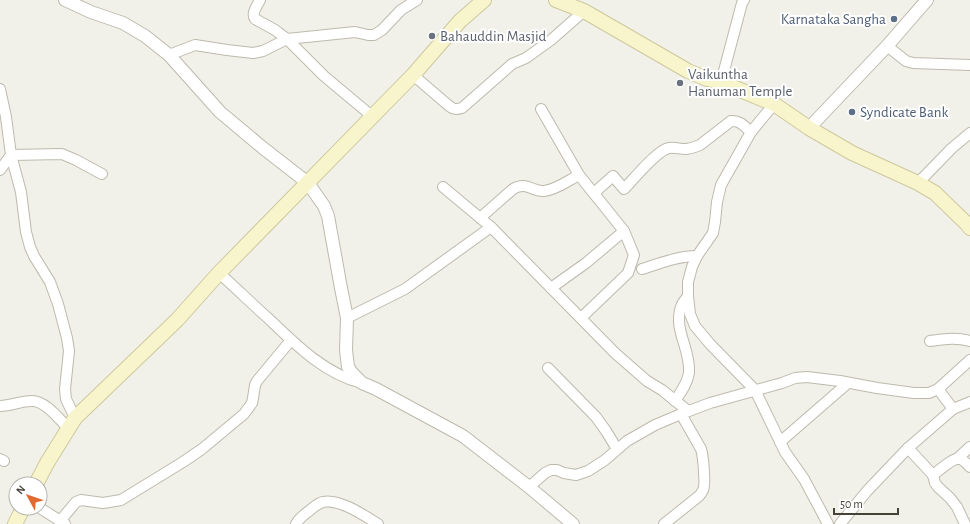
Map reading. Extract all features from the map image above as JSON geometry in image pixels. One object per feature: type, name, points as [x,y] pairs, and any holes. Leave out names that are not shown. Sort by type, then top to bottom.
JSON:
[{"type":"main road","points":[[40,476],[71,423],[177,320],[219,273],[413,75],[460,21],[484,0]]},
{"type":"main road","points":[[556,0],[584,11],[688,70],[707,79],[721,82],[774,104],[809,128],[852,152],[918,183],[935,193],[969,224]]},
{"type":"street","points":[[65,0],[91,12],[123,23],[145,36],[169,55],[220,112],[308,183],[324,206],[328,216],[347,318],[346,350],[348,367],[352,374],[362,383]]},
{"type":"street","points":[[260,0],[254,11],[253,16],[255,19],[275,30],[287,39],[324,76],[373,116]]},
{"type":"street","points":[[169,55],[195,45],[253,53],[287,39],[355,32],[374,35],[382,30],[401,10],[417,0]]},
{"type":"street","points":[[721,82],[744,0]]},
{"type":"street","points":[[809,128],[887,46],[927,0]]},
{"type":"street","points":[[413,75],[452,109],[456,110],[462,108],[512,64],[526,58],[551,40],[584,11]]},
{"type":"street","points":[[887,46],[906,61],[913,63],[970,65]]},
{"type":"street","points":[[0,89],[6,117],[11,155],[21,192],[26,232],[30,247],[50,282],[58,304],[67,338],[69,351],[65,389],[71,423]]},
{"type":"street","points":[[774,104],[751,132],[721,185],[713,233],[697,256],[688,282],[690,314],[696,326],[710,344],[755,390],[785,452],[804,479],[828,524]]},
{"type":"street","points":[[541,109],[579,175],[624,231],[634,255],[628,273],[581,318]]},
{"type":"street","points":[[594,193],[613,176],[624,189],[646,165],[665,149],[686,149],[700,145],[731,121],[735,120],[751,132]]},
{"type":"street","points":[[918,183],[952,148],[970,133]]},
{"type":"street","points":[[11,155],[62,154],[102,174]]},
{"type":"street","points":[[0,170],[11,155]]},
{"type":"street","points":[[480,218],[518,186],[525,186],[542,191],[551,190],[579,175]]},
{"type":"street","points":[[443,187],[491,227],[615,353],[647,381],[675,400],[685,412],[703,455],[704,490],[699,496],[664,524]]},
{"type":"street","points":[[347,318],[405,289],[491,227]]},
{"type":"street","points":[[551,288],[586,263],[624,231]]},
{"type":"street","points":[[642,269],[678,258],[697,256]]},
{"type":"street","points":[[219,273],[290,340],[313,358],[337,374],[376,389],[463,436],[529,487],[573,524]]},
{"type":"street","points":[[675,400],[684,387],[689,373],[688,356],[678,319],[681,306],[688,296]]},
{"type":"street","points":[[930,341],[951,338],[970,341]]},
{"type":"street","points":[[48,513],[62,522],[76,502],[81,500],[103,503],[121,500],[202,449],[244,414],[252,403],[257,381],[290,340]]},
{"type":"street","points":[[529,487],[545,473],[551,470],[576,475],[588,471],[605,460],[627,440],[655,425],[685,412],[710,403],[795,378],[807,376],[840,381],[848,384],[914,393],[929,393],[938,389],[970,360]]},
{"type":"street","points":[[548,368],[596,417],[618,449]]},
{"type":"street","points":[[780,442],[848,384]]},
{"type":"street","points":[[938,389],[953,409]]},
{"type":"street","points":[[0,406],[32,400],[44,404],[71,423]]},
{"type":"street","points":[[840,524],[867,491],[908,448],[953,409],[970,402]]},
{"type":"street","points":[[933,475],[953,460],[957,459],[970,447]]},
{"type":"street","points":[[908,448],[933,475],[935,483],[958,507],[966,524]]},
{"type":"street","points":[[957,459],[962,460],[970,467]]},
{"type":"street","points":[[296,524],[297,521],[304,515],[323,502],[332,502],[343,505],[355,510],[378,524]]},
{"type":"place","name":"Karnataka Sangha","points":[[894,19]]},
{"type":"place","name":"Bahauddin Masjid","points":[[432,36]]},
{"type":"place","name":"Vaikuntha Hanuman Temple","points":[[680,83]]},
{"type":"place","name":"Syndicate Bank","points":[[852,112]]}]
